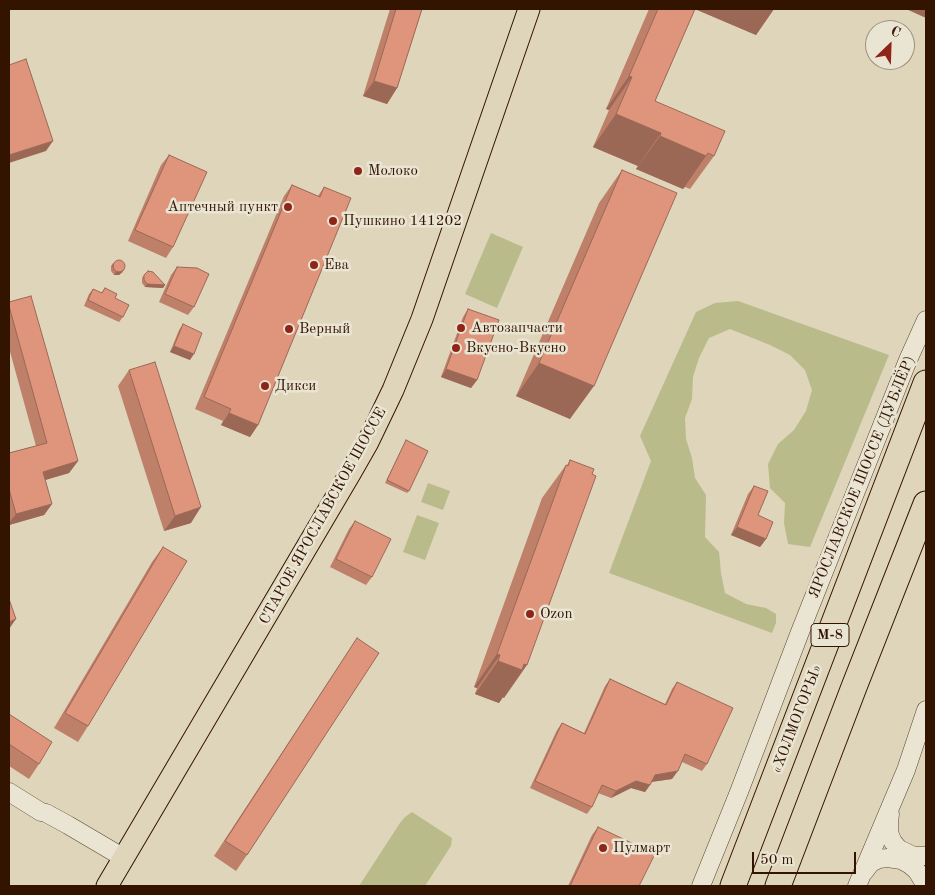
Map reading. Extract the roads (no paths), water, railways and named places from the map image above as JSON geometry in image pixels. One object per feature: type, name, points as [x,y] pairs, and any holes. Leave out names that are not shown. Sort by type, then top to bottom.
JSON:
[{"type":"highway","name":"«ХОЛМОГОРЫ»","points":[[733,886],[926,383]]},
{"type":"highway","name":"М-8","points":[[778,886],[926,504]]},
{"type":"main road","name":"СТАРОЕ ЯРОСЛАВСКОЕ ШОССЕ","points":[[107,886],[368,442],[393,390],[422,319],[529,9]]},
{"type":"street","name":"ЯРОСЛАВСКОЕ ШОССЕ (ДУБЛЁР)","points":[[701,886],[743,784],[800,632],[904,369],[926,320]]},
{"type":"street","points":[[860,880],[906,770],[926,710]]},
{"type":"street","points":[[9,792],[124,858]]},
{"type":"street","points":[[891,806],[889,833],[893,842],[906,853],[914,856],[926,856]]},
{"type":"street","points":[[860,880],[871,863],[879,859],[888,858],[910,864],[925,878]]},
{"type":"place","name":"Молоко","points":[[358,171]]},
{"type":"place","name":"Аптечный пункт","points":[[288,207]]},
{"type":"place","name":"Пушкино 141202","points":[[333,221]]},
{"type":"place","name":"Ева","points":[[314,265]]},
{"type":"place","name":"Автозапчасти","points":[[461,328]]},
{"type":"place","name":"Верный","points":[[289,329]]},
{"type":"place","name":"Вкусно-Вкусно","points":[[456,348]]},
{"type":"place","name":"Дикси","points":[[265,386]]},
{"type":"place","name":"Ozon","points":[[530,614]]},
{"type":"place","name":"Пулмарт","points":[[603,848]]}]
